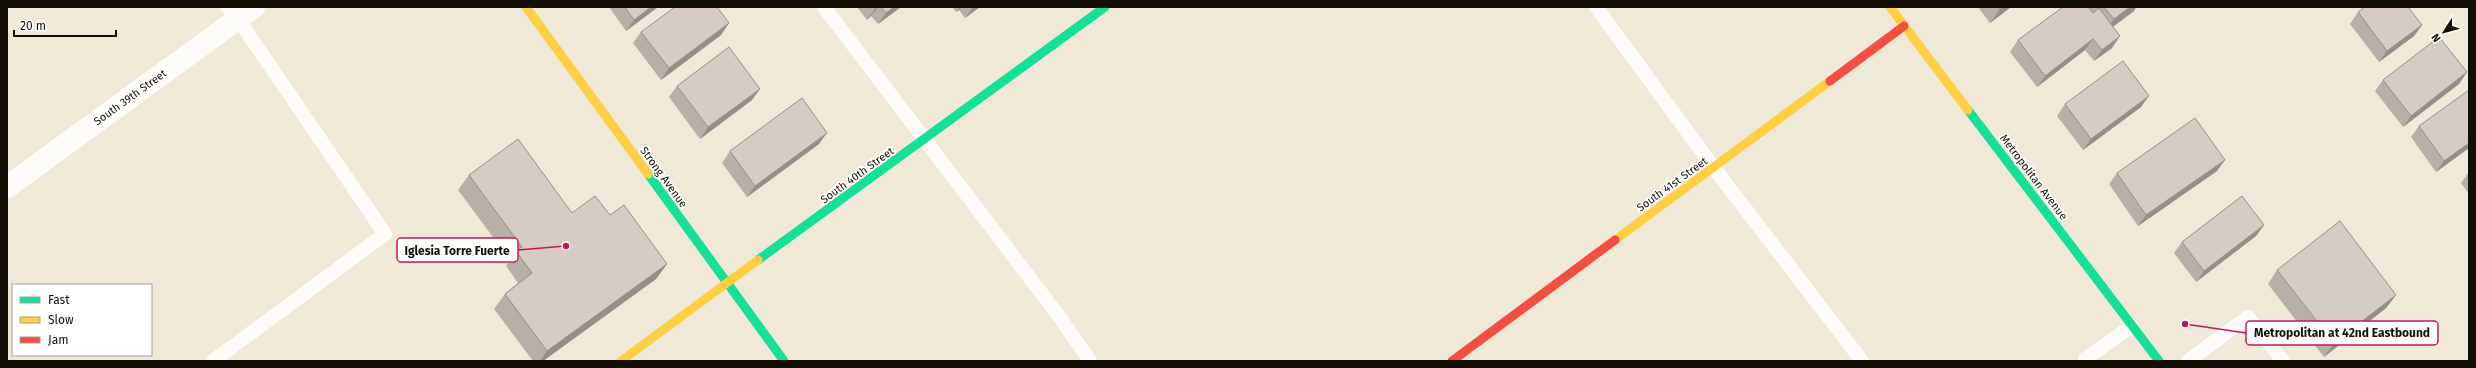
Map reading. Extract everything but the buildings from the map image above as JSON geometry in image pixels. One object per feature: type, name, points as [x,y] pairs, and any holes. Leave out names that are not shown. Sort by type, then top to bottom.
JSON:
[{"type":"street","name":"Strong Avenue","points":[[526,7],[784,361]]},
{"type":"street","name":"South 40th Street","points":[[621,361],[926,140],[1105,7]]},
{"type":"street","name":"Metropolitan Avenue","points":[[1890,7],[2159,361]]},
{"type":"street","name":"South 39th Street","points":[[7,187],[239,11]]},
{"type":"street","name":"South 41st Street","points":[[1452,361],[1904,26]]},
{"type":"lane","points":[[824,7],[1061,319],[1090,361]]},
{"type":"lane","points":[[1596,7],[1714,168],[1862,361]]},
{"type":"lane","points":[[213,361],[385,234],[239,11]]},
{"type":"lane","points":[[2188,361],[2248,317],[2283,361]]},
{"type":"lane","points":[[2087,361],[2085,359],[2132,326]]},
{"type":"traffic: fast","points":[[758,260],[1105,7]]},
{"type":"traffic: fast","points":[[1968,110],[2159,361]]},
{"type":"traffic: fast","points":[[648,174],[784,361]]},
{"type":"traffic: slow","points":[[526,7],[648,174]]},
{"type":"traffic: slow","points":[[1890,7],[1968,110]]},
{"type":"traffic: slow","points":[[1615,240],[1830,81]]},
{"type":"traffic: slow","points":[[621,361],[758,260]]},
{"type":"traffic: jam","points":[[1830,81],[1904,26]]},
{"type":"traffic: jam","points":[[1452,361],[1615,240]]},
{"type":"place","name":"Iglesia Torre Fuerte","points":[[566,246]]},
{"type":"place","name":"Metropolitan at 42nd Eastbound","points":[[2185,324]]}]
